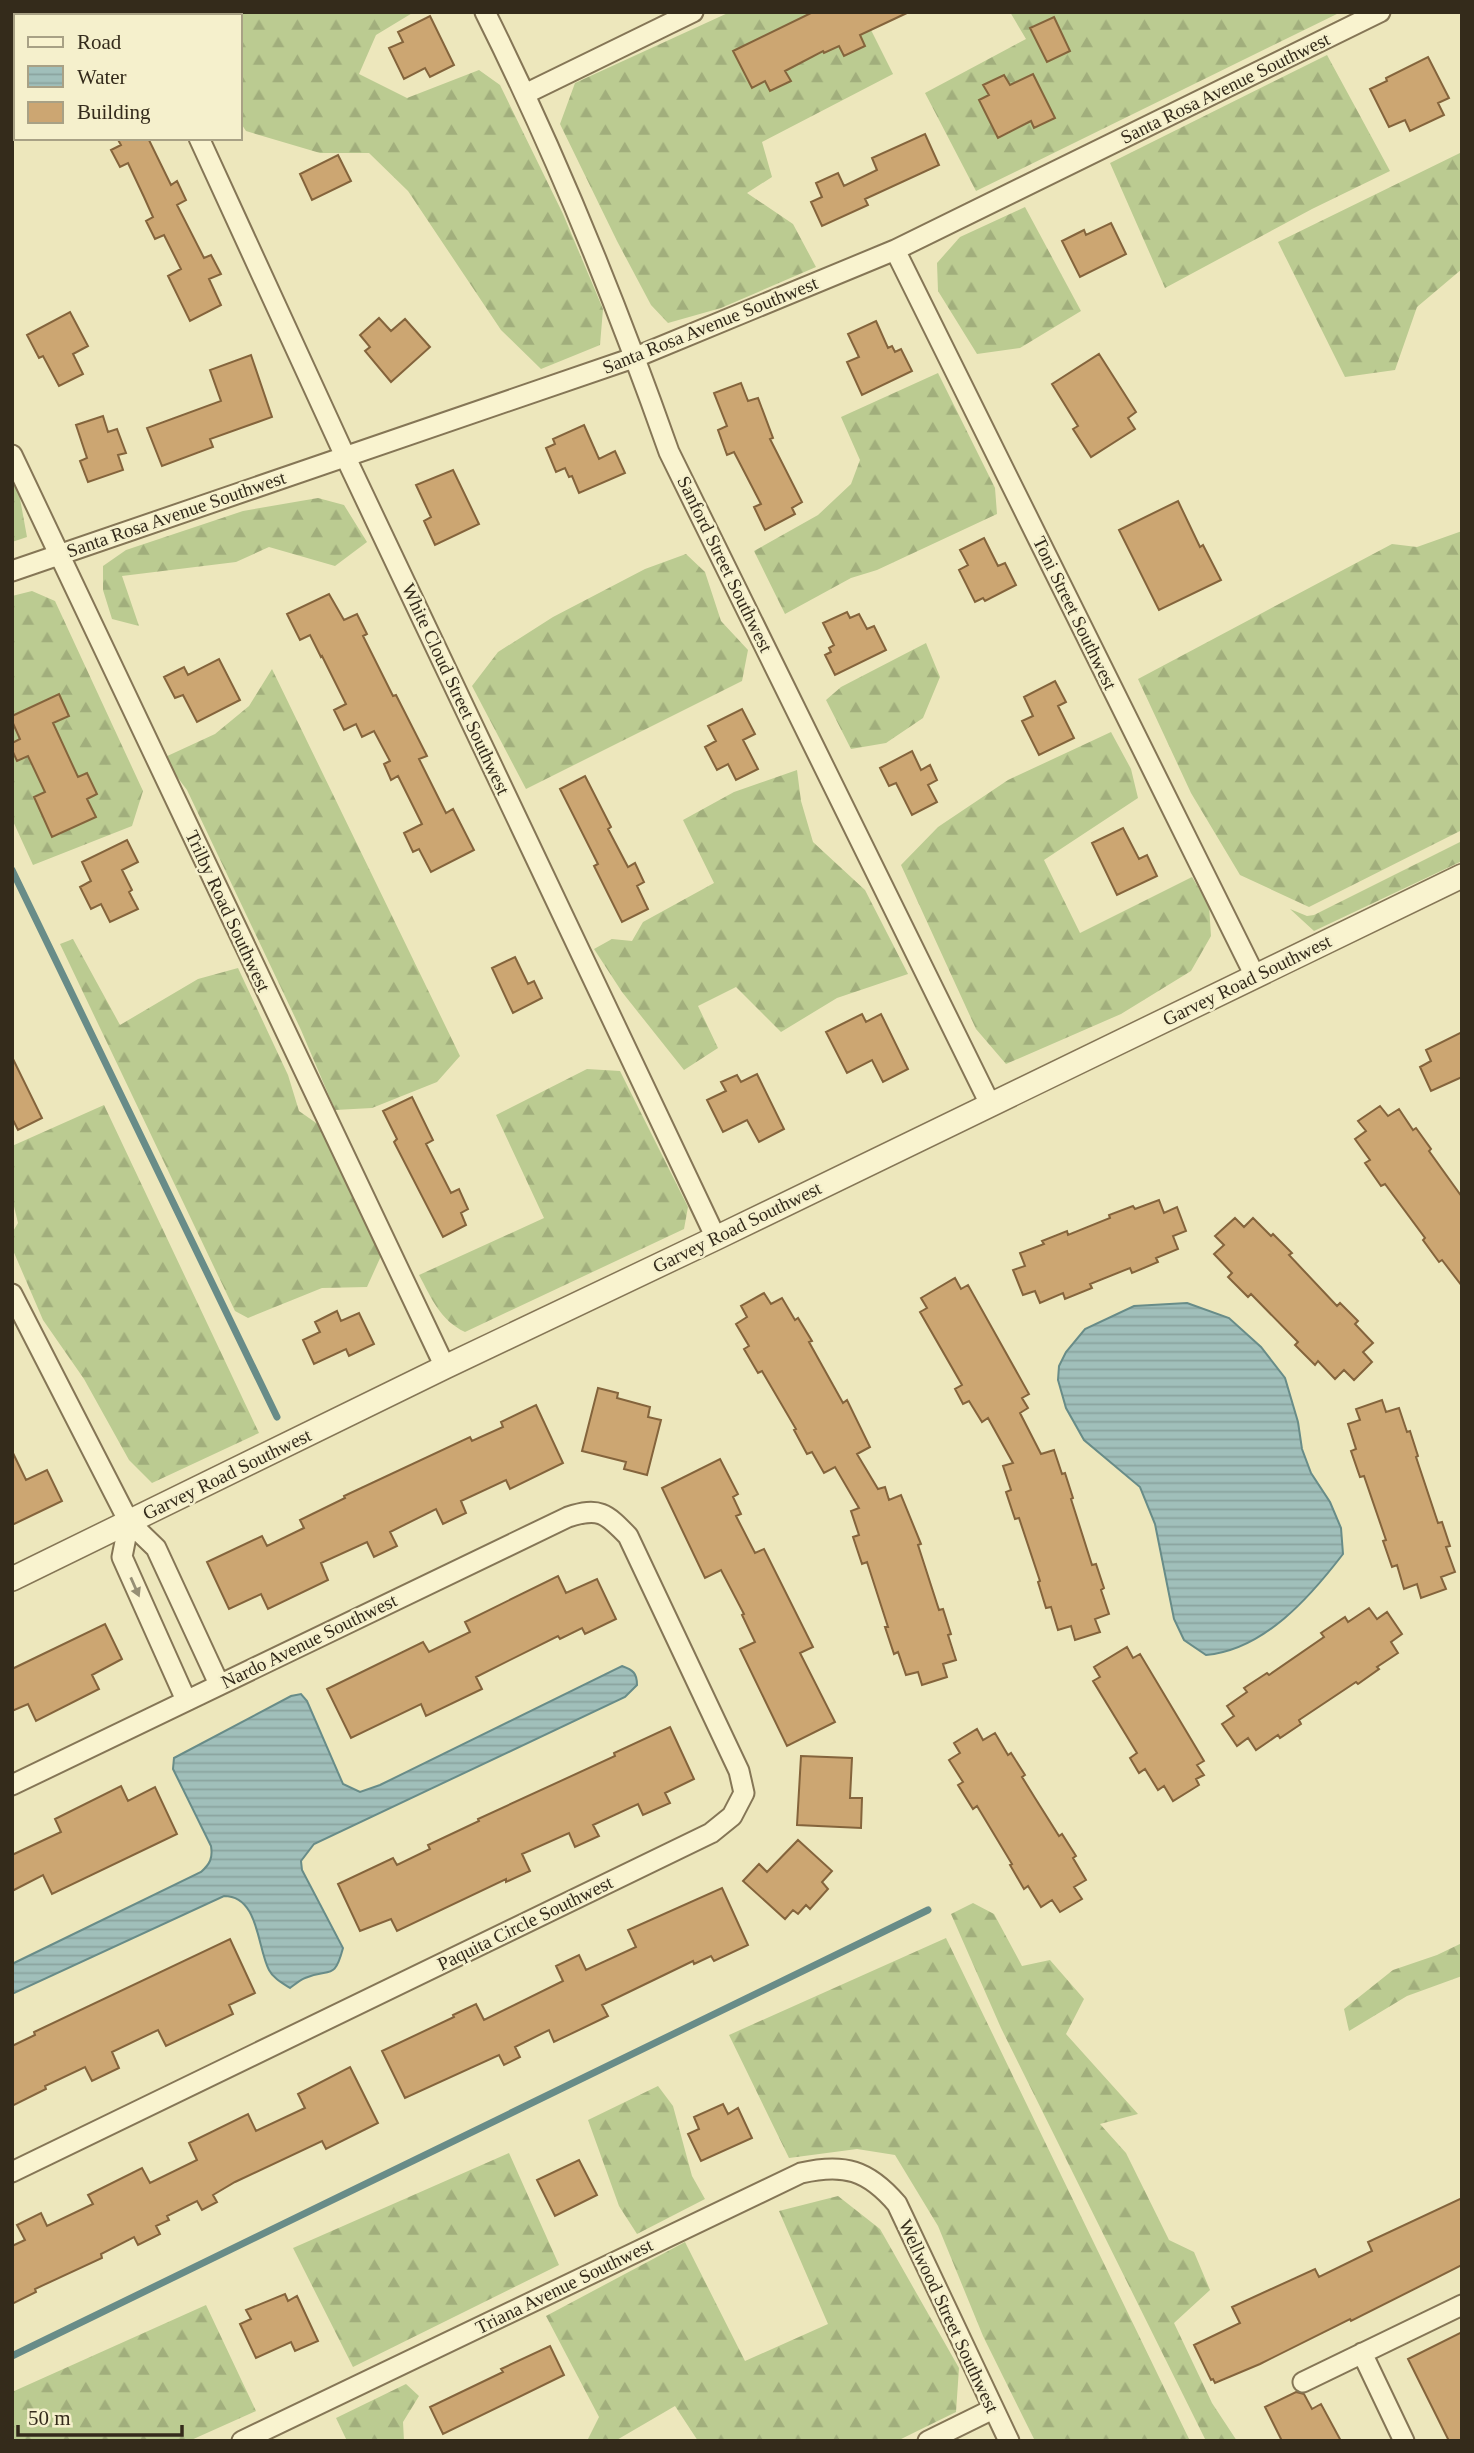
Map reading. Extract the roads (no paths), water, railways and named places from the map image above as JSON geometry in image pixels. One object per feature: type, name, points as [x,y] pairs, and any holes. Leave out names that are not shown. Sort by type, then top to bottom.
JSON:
[{"type":"street","name":"Sanford Street Southwest","points":[[485,12],[525,94],[636,357],[669,452],[990,1104]]},
{"type":"street","points":[[525,94],[693,12]]},
{"type":"street","name":"Santa Rosa Avenue Southwest","points":[[12,571],[636,357],[895,250],[1380,12]]},
{"type":"street","name":"White Cloud Street Southwest","points":[[200,140],[345,456],[716,1238]]},
{"type":"street","name":"Toni Street Southwest","points":[[895,250],[1255,976]]},
{"type":"street","name":"Trilby Road Southwest","points":[[12,454],[445,1367]]},
{"type":"street","name":"Garvey Road Southwest","points":[[12,1579],[1462,876]]},
{"type":"street","points":[[12,1294],[129,1522],[156,1548],[219,1684]]},
{"type":"street","name":"Nardo Avenue Southwest","points":[[12,1785],[568,1517],[589,1511],[609,1516]]},
{"type":"street","name":"Paquita Circle Southwest","points":[[12,2172],[711,1833],[733,1816],[744,1793],[739,1771],[628,1536],[609,1516]]},
{"type":"street","points":[[129,1522],[122,1557],[186,1700]]},
{"type":"street","name":"Triana Avenue Southwest","points":[[242,2441],[801,2173],[833,2167],[847,2169],[861,2174],[887,2193]]},
{"type":"street","name":"Wellwood Street Southwest","points":[[887,2193],[897,2204],[910,2229],[1009,2441]]},
{"type":"street","points":[[1303,2382],[1462,2305]]},
{"type":"street","points":[[1362,2353],[1404,2441]]},
{"type":"street","points":[[928,2441],[993,2409]]},
{"type":"water","points":[[1187,1303],[1229,1318],[1261,1347],[1285,1378],[1298,1422],[1302,1449],[1311,1473],[1330,1502],[1341,1528],[1343,1554],[1316,1587],[1284,1619],[1247,1643],[1206,1655],[1184,1640],[1174,1619],[1155,1524],[1140,1487],[1084,1440],[1066,1408],[1058,1380],[1059,1366],[1066,1352],[1085,1329],[1134,1306]]},
{"type":"water","points":[[622,1666],[634,1672],[637,1681],[637,1685],[625,1697],[314,1844],[301,1861],[302,1870],[343,1948],[334,1970],[305,1978],[290,1988],[281,1982],[269,1970],[250,1913],[244,1904],[235,1898],[224,1896],[12,1994],[12,1964],[201,1872],[209,1863],[211,1846],[173,1769],[174,1758],[291,1696],[301,1694],[307,1701],[343,1784],[360,1792],[380,1785]]},
{"type":"waterway","points":[[12,870],[277,1417]]},
{"type":"waterway","points":[[12,2356],[928,1910]]}]
